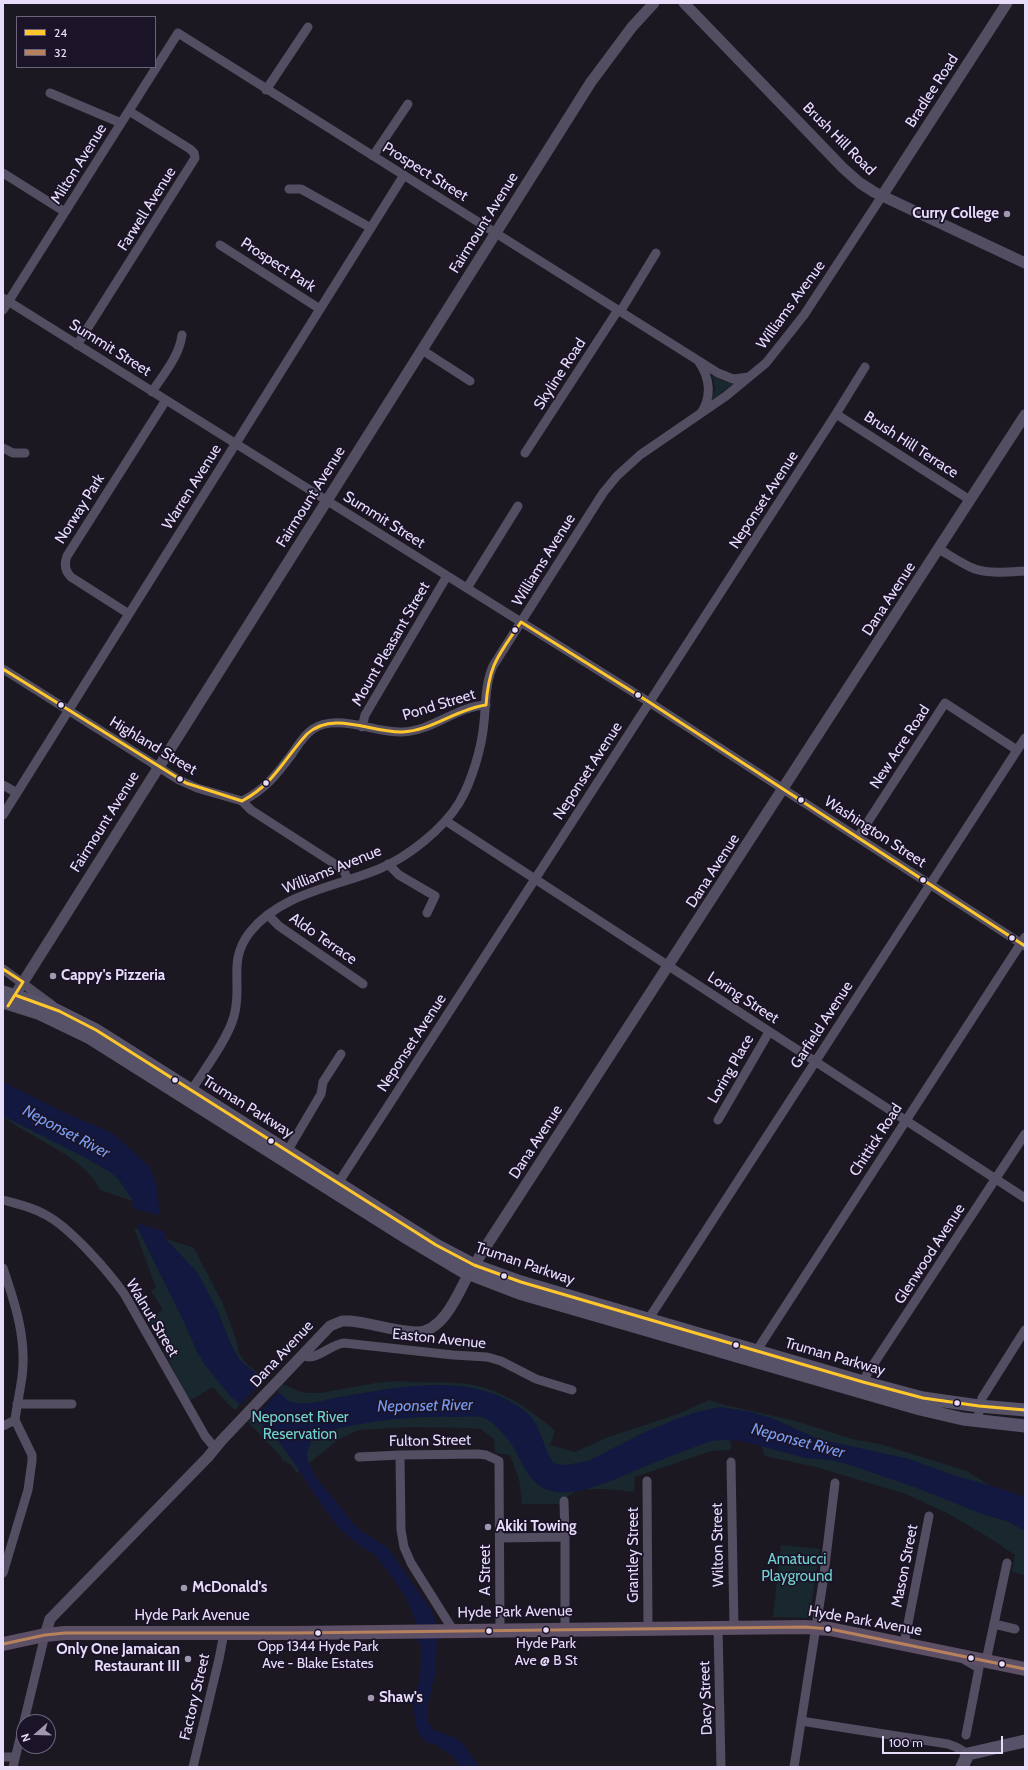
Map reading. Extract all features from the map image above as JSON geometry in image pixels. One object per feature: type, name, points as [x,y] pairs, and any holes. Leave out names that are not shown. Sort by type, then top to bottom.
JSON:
[{"type":"main road","name":"Truman Parkway","points":[[7,1002],[59,1011],[96,1030],[188,1094],[336,1186]]},
{"type":"main road","name":"Truman Parkway","points":[[7,1002],[38,1013],[78,1031],[288,1150],[407,1238],[471,1270],[526,1284],[646,1324],[862,1387],[934,1413],[977,1421],[1025,1426]]},
{"type":"main road","name":"Truman Parkway","points":[[862,1387],[922,1398],[979,1406],[1025,1410]]},
{"type":"main road","name":"Hyde Park Avenue","points":[[3,1644],[44,1635],[65,1633],[224,1633],[734,1627],[816,1628],[904,1644],[960,1657],[1025,1669]]},
{"type":"main road","points":[[962,1767],[968,1754],[1025,1741]]},
{"type":"street","name":"Fairmount Avenue","points":[[7,1002],[23,982],[601,68],[632,27],[654,3]]},
{"type":"street","name":"Brush Hill Road","points":[[684,3],[843,168],[860,183],[882,196],[1025,263]]},
{"type":"street","name":"Bradlee Road","points":[[882,196],[1007,3]]},
{"type":"street","points":[[266,90],[308,27]]},
{"type":"street","name":"Prospect Street","points":[[178,33],[266,90],[404,175],[698,361],[728,378],[738,379],[751,376]]},
{"type":"street","name":"Milton Avenue","points":[[3,310],[6,300],[65,212],[178,33]]},
{"type":"street","points":[[50,93],[121,123]]},
{"type":"street","points":[[373,156],[408,104]]},
{"type":"street","name":"Farwell Avenue","points":[[77,345],[195,158],[194,153],[190,149],[129,111]]},
{"type":"street","points":[[3,173],[65,212]]},
{"type":"street","name":"Warren Avenue","points":[[3,815],[404,175]]},
{"type":"street","points":[[289,188],[301,189],[371,228]]},
{"type":"street","name":"Williams Avenue","points":[[188,1094],[232,1024],[236,1004],[236,968],[240,948],[250,931],[268,915],[296,898],[388,864],[423,841],[446,822],[462,798],[472,775],[483,731],[491,671],[496,660],[599,499],[612,482],[640,455],[698,416],[751,376],[773,356],[804,315],[882,196]]},
{"type":"street","name":"Prospect Park","points":[[220,245],[320,309]]},
{"type":"street","name":"Skyline Road","points":[[525,453],[656,253]]},
{"type":"street","name":"Summit Street","points":[[6,300],[649,702]]},
{"type":"street","points":[[152,392],[173,362],[182,334]]},
{"type":"street","points":[[422,350],[470,381]]},
{"type":"street","points":[[698,361],[706,375],[709,391],[707,402],[698,416]]},
{"type":"street","name":"Neponset Avenue","points":[[336,1186],[865,367]]},
{"type":"street","name":"Norway Park","points":[[128,614],[71,577],[66,571],[65,563],[67,556],[166,400]]},
{"type":"street","name":"Brush Hill Terrace","points":[[836,414],[970,500]]},
{"type":"street","name":"Dana Avenue","points":[[13,1767],[44,1635],[50,1619],[215,1448],[326,1328],[342,1321],[355,1321],[416,1332],[429,1330],[440,1321],[456,1298],[471,1270],[1025,415]]},
{"type":"street","points":[[3,448],[13,453],[25,453]]},
{"type":"street","points":[[467,588],[518,506]]},
{"type":"street","points":[[939,549],[963,564],[982,571],[1025,571]]},
{"type":"street","name":"Mount Pleasant Street","points":[[362,726],[365,715],[447,576]]},
{"type":"street","name":"Highland Street","points":[[3,669],[191,786],[242,801],[252,810],[338,866],[344,871],[348,880]]},
{"type":"street","name":"Washington Street","points":[[649,702],[858,838],[1024,942]]},
{"type":"street","name":"New Acre Road","points":[[858,838],[945,703],[1017,750]]},
{"type":"street","name":"Pond Street","points":[[242,801],[251,797],[269,784],[301,740],[312,730],[322,725],[332,722],[391,732],[408,732],[433,725],[474,707],[486,705]]},
{"type":"street","name":"Garfield Avenue","points":[[646,1324],[1025,738]]},
{"type":"street","points":[[3,785],[17,793]]},
{"type":"street","name":"Loring Street","points":[[446,822],[1025,1198]]},
{"type":"street","points":[[388,864],[399,875],[435,896],[426,913]]},
{"type":"street","name":"Aldo Terrace","points":[[268,915],[279,926],[363,984]]},
{"type":"street","name":"Chittick Road","points":[[755,1355],[906,1120],[1024,942]]},
{"type":"street","points":[[3,969],[23,982],[59,1011]]},
{"type":"street","name":"Loring Place","points":[[718,1120],[769,1032]]},
{"type":"street","points":[[288,1150],[320,1094],[323,1082],[341,1054]]},
{"type":"street","name":"Glenwood Avenue","points":[[862,1387],[1025,1134]]},
{"type":"street","name":"Walnut Street","points":[[3,1200],[39,1211],[52,1218],[73,1236],[115,1282],[125,1295],[205,1436],[215,1448]]},
{"type":"street","points":[[3,1268],[21,1326],[23,1352],[22,1376],[15,1420],[32,1455],[28,1490],[3,1573]]},
{"type":"street","points":[[977,1421],[979,1406],[983,1395],[1025,1330]]},
{"type":"street","name":"Easton Avenue","points":[[302,1354],[306,1357],[313,1356],[337,1344],[344,1343],[453,1355],[487,1357],[502,1361],[530,1377],[572,1390]]},
{"type":"street","points":[[17,1404],[72,1404]]},
{"type":"street","points":[[3,1426],[15,1420]]},
{"type":"street","points":[[400,1454],[401,1530],[404,1548],[447,1630]]},
{"type":"street","name":"Fulton Street","points":[[359,1457],[400,1454],[478,1454],[486,1455],[499,1461]]},
{"type":"street","name":"A Street","points":[[499,1461],[500,1630]]},
{"type":"street","name":"Wilton Street","points":[[731,1462],[734,1627]]},
{"type":"street","name":"Grantley Street","points":[[647,1481],[648,1628]]},
{"type":"street","points":[[794,1767],[823,1582],[835,1483]]},
{"type":"street","points":[[564,1501],[565,1629]]},
{"type":"street","name":"Mason Street","points":[[904,1644],[929,1516]]},
{"type":"street","points":[[500,1538],[565,1537]]},
{"type":"street","points":[[986,1661],[1007,1562]]},
{"type":"street","points":[[994,1624],[1015,1629]]},
{"type":"street","name":"Dacy Street","points":[[718,1628],[722,1767]]},
{"type":"street","name":"Factory Street","points":[[193,1767],[224,1633]]},
{"type":"street","points":[[960,1657],[979,1668],[966,1735]]},
{"type":"street","points":[[801,1721],[948,1744],[968,1754]]},
{"type":"street","points":[[3,1757],[15,1758]]},
{"type":"green space","points":[[712,375],[733,384],[712,400],[715,388]]},
{"type":"green space","points":[[3,1099],[92,1142],[147,1206],[100,1190],[93,1178],[71,1158],[3,1117]]},
{"type":"green space","name":"Neponset River Reservation","points":[[134,1228],[194,1248],[223,1304],[237,1342],[239,1353],[244,1361],[266,1378],[235,1410],[213,1387],[189,1401],[148,1319],[163,1310],[151,1291],[156,1288]]},
{"type":"green space","name":"Neponset River Reservation","points":[[399,1381],[467,1384],[479,1386],[502,1394],[524,1407],[555,1431],[550,1445],[575,1452],[606,1438],[678,1414],[709,1400],[796,1421],[852,1439],[880,1444],[967,1471],[1025,1508],[1025,1575],[1012,1572],[1015,1555],[993,1540],[947,1513],[906,1494],[816,1467],[765,1456],[759,1441],[730,1435],[731,1450],[711,1451],[635,1477],[634,1492],[603,1489],[586,1490],[571,1494],[562,1504],[522,1504],[519,1479],[510,1455],[495,1453],[494,1439],[480,1429],[411,1427],[359,1430],[339,1439],[297,1473],[290,1464],[281,1460],[282,1458],[248,1422],[283,1384],[298,1391],[320,1393],[376,1383]]},
{"type":"green space","name":"Amatucci Playground","points":[[781,1545],[820,1549],[809,1618],[773,1617]]},
{"type":"water","name":"Neponset River","points":[[3,1082],[68,1114],[108,1131],[116,1136],[149,1166],[156,1181],[159,1210],[166,1239],[197,1272],[217,1309],[230,1342],[240,1360],[289,1401],[296,1403],[308,1403],[382,1390],[425,1385],[467,1387],[488,1392],[508,1400],[521,1408],[532,1418],[535,1423],[553,1462],[566,1465],[588,1461],[645,1432],[697,1412],[720,1407],[752,1412],[774,1419],[818,1439],[909,1459],[953,1475],[1025,1497],[1025,1531],[1007,1521],[982,1514],[917,1488],[847,1464],[831,1460],[805,1458],[742,1441],[711,1441],[662,1459],[598,1486],[572,1492],[559,1492],[548,1490],[534,1481],[506,1437],[491,1422],[480,1417],[402,1418],[318,1433],[312,1439],[307,1453],[308,1462],[316,1477],[358,1529],[387,1547],[430,1608],[435,1619],[437,1638],[435,1675],[428,1703],[428,1722],[434,1730],[456,1738],[463,1744],[477,1763],[477,1767],[460,1767],[453,1756],[436,1745],[426,1742],[417,1731],[413,1705],[420,1677],[422,1644],[418,1643],[416,1622],[407,1599],[374,1554],[360,1546],[338,1527],[272,1433],[231,1397],[205,1365],[197,1352],[140,1233],[132,1199],[119,1180],[110,1172],[84,1157],[3,1116]]},
{"type":"pier","points":[[132,1208],[163,1216],[167,1232],[136,1223]]},
{"type":"pier","points":[[264,1379],[279,1392],[252,1420],[238,1407]]},
{"type":"transit line","name":"24","points":[[3,669],[186,783],[242,801],[263,787],[307,734],[318,727],[341,723],[390,731],[413,731],[475,707],[486,705],[487,691],[496,660],[521,622],[649,702],[1025,946]]},
{"type":"transit line","name":"24","points":[[3,969],[23,982],[8,1006]]},
{"type":"transit line","name":"24","points":[[15,995],[59,1011],[96,1030],[436,1245],[474,1265],[521,1282],[863,1382],[923,1398],[979,1406],[1025,1410]]},
{"type":"transit line","name":"32","points":[[3,1644],[45,1635],[65,1633],[293,1633],[805,1627],[830,1629],[1025,1669]]},
{"type":"place","name":"Curry College","points":[[1007,214]]},
{"type":"place","name":"Cappy's Pizzeria","points":[[53,976]]},
{"type":"place","name":"Akiki Towing","points":[[488,1527]]},
{"type":"place","name":"McDonald's","points":[[184,1588]]},
{"type":"place","name":"Hyde Park Ave @ B St","points":[[546,1630]]},
{"type":"place","name":"Opp 1344 Hyde Park Ave - Blake Estates","points":[[318,1633]]},
{"type":"place","name":"Only One Jamaican Restaurant III","points":[[188,1659]]},
{"type":"place","name":"Shaw's","points":[[371,1698]]}]
